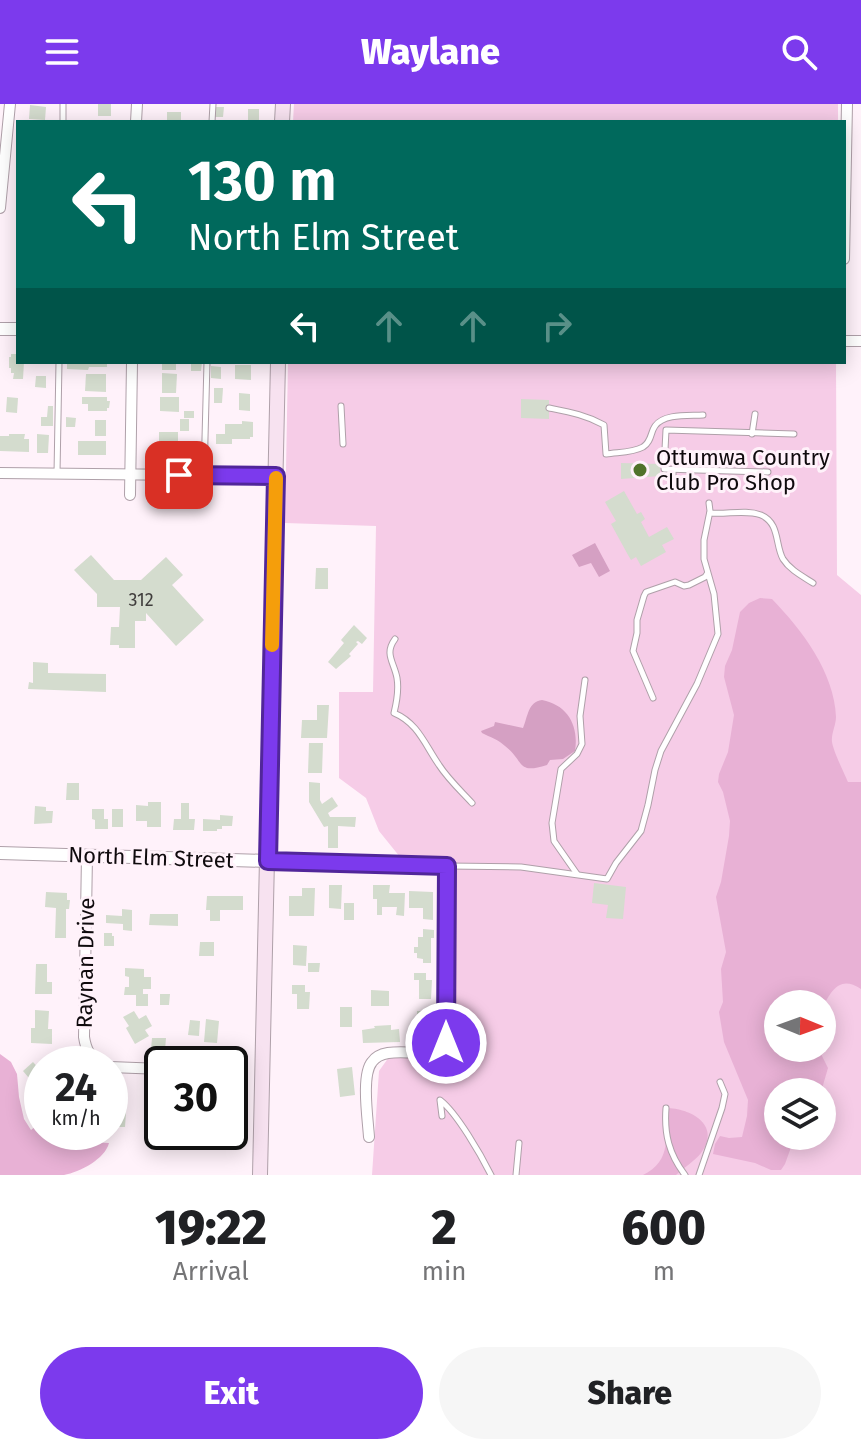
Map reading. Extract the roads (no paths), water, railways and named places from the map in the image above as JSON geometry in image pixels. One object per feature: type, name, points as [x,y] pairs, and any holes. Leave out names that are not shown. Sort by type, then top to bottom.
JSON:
[{"type":"main road","points":[[260,1175],[278,364]]},
{"type":"street","points":[[0,208],[10,104]]},
{"type":"street","points":[[846,156],[847,104]]},
{"type":"street","points":[[130,495],[132,364]]},
{"type":"street","points":[[0,473],[276,476]]},
{"type":"street","name":"North Elm Street","points":[[0,853],[447,866]]},
{"type":"street","name":"Raynan Drive","points":[[85,1046],[87,855]]},
{"type":"street","points":[[369,1137],[367,1080],[373,1060],[390,1052],[439,1053],[446,1043],[447,866]]},
{"type":"lane","points":[[57,474],[59,364]]},
{"type":"lane","points":[[204,476],[207,364]]},
{"type":"lane","points":[[341,406],[343,444]]},
{"type":"lane","points":[[549,408],[576,413],[604,425],[606,454],[631,452],[645,446],[661,420],[703,415]]},
{"type":"lane","points":[[752,434],[755,414]]},
{"type":"lane","points":[[768,472],[664,469],[666,430],[794,434]]},
{"type":"lane","points":[[673,469],[673,488]]},
{"type":"lane","points":[[447,866],[521,867],[607,879],[641,831],[661,751],[697,684],[718,634],[714,594],[704,559],[709,503]]},
{"type":"lane","points":[[710,513],[764,516],[778,536],[784,560],[813,583]]},
{"type":"lane","points":[[653,698],[633,651],[644,596],[646,592],[675,582],[689,585],[707,573]]},
{"type":"lane","points":[[395,639],[389,651],[397,677],[398,701],[394,713],[422,735],[440,766],[472,803]]},
{"type":"lane","points":[[578,875],[554,841],[552,823],[561,769],[577,754],[582,744],[580,716],[585,680]]},
{"type":"lane","points":[[699,1175],[722,1108],[725,1094],[720,1082]]},
{"type":"lane","points":[[442,1116],[440,1100],[458,1119],[491,1175]]},
{"type":"lane","points":[[666,1108],[666,1139],[685,1175]]},
{"type":"lane","points":[[516,1175],[519,1143]]},
{"type":"place","name":"Ottumwa Country Club Pro Shop","points":[[640,470]]}]
